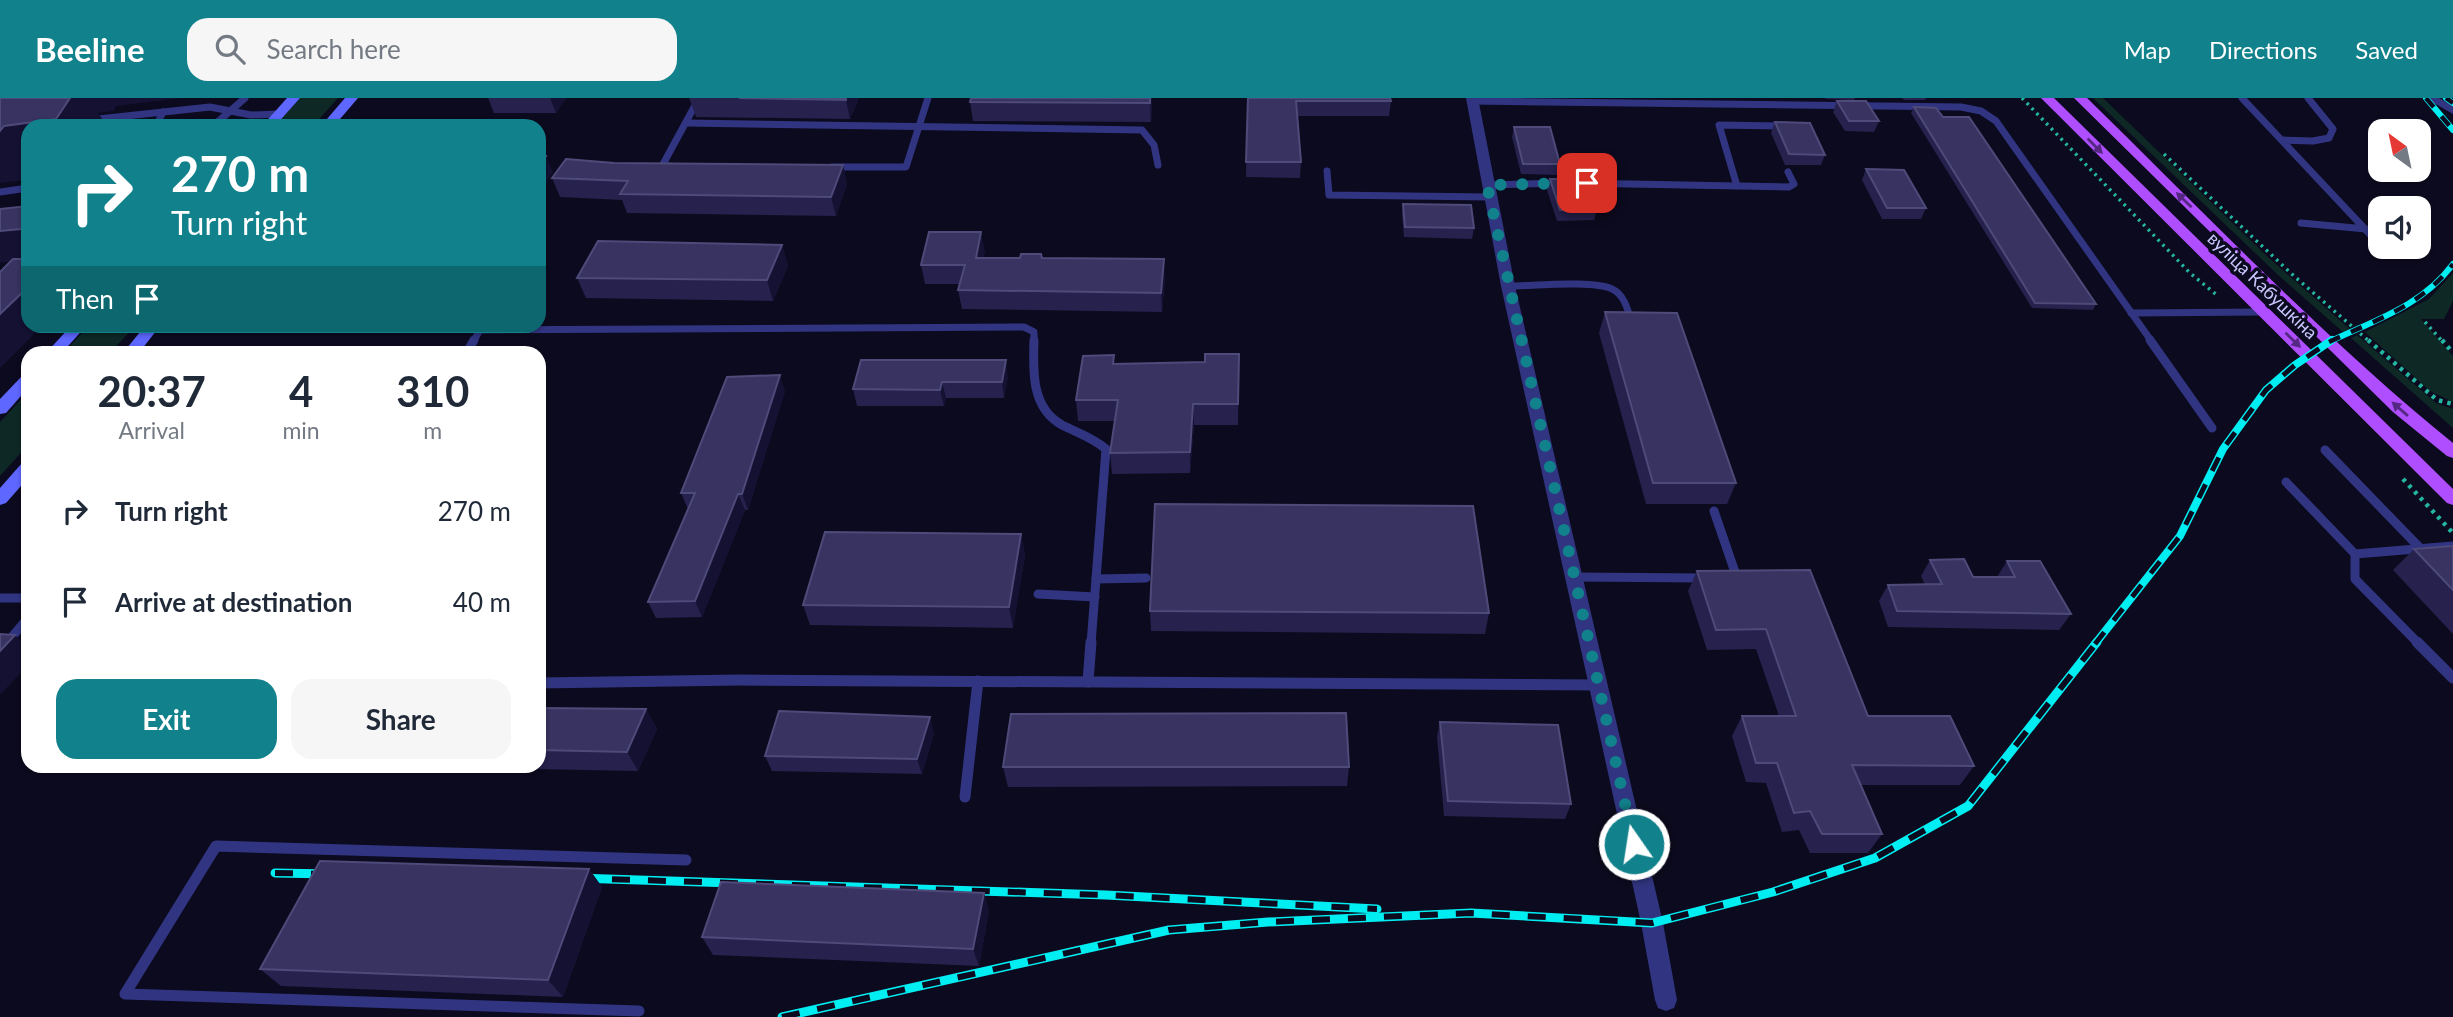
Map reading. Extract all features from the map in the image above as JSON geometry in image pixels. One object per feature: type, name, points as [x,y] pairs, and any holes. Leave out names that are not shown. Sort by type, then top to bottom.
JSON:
[{"type":"main road","points":[[274,119],[294,98]]},
{"type":"main road","points":[[333,119],[352,98]]},
{"type":"main road","name":"вуліца Кабушкіна","points":[[2047,98],[2453,499]]},
{"type":"main road","name":"вуліца Кабушкіна","points":[[2080,98],[2329,342],[2399,408],[2453,452]]},
{"type":"main road","points":[[60,346],[72,333]]},
{"type":"main road","points":[[0,408],[21,386]]},
{"type":"main road","points":[[0,499],[21,475]]},
{"type":"street","points":[[1473,99],[1488,191],[1508,286],[1652,923],[1666,1000]]},
{"type":"lane","points":[[221,119],[244,98]]},
{"type":"lane","points":[[676,166],[662,166],[699,98]]},
{"type":"lane","points":[[825,166],[906,167],[928,98]]},
{"type":"lane","points":[[2242,98],[2368,231]]},
{"type":"lane","points":[[2282,139],[2313,141],[2329,138],[2333,129],[2308,98]]},
{"type":"lane","points":[[2432,98],[2453,110]]},
{"type":"lane","points":[[1473,99],[1748,101],[1961,107],[1982,111],[1996,121],[2212,428]]},
{"type":"lane","points":[[102,119],[210,107],[251,115],[279,114]]},
{"type":"lane","points":[[160,119],[163,112]]},
{"type":"lane","points":[[686,123],[1142,130],[1154,145],[1158,165]]},
{"type":"lane","points":[[1737,186],[1719,125],[1798,126]]},
{"type":"lane","points":[[1327,171],[1329,195],[1488,191],[1587,183],[1789,187],[1794,184],[1788,172]]},
{"type":"lane","points":[[0,192],[21,189]]},
{"type":"lane","points":[[2301,223],[2366,229]]},
{"type":"lane","points":[[1508,286],[1591,285],[1614,289],[1625,302],[1631,321]]},
{"type":"lane","points":[[2131,313],[2264,312]]},
{"type":"lane","points":[[546,330],[1024,327],[1034,332],[1034,382],[1046,414],[1062,424],[1090,434],[1106,449],[1088,682]]},
{"type":"lane","points":[[2325,450],[2420,548]]},
{"type":"lane","points":[[2286,482],[2355,554],[2355,579],[2453,678]]},
{"type":"lane","points":[[1714,511],[1737,578],[1724,578]]},
{"type":"lane","points":[[2355,554],[2453,546]]},
{"type":"lane","points":[[1096,579],[1146,578]]},
{"type":"lane","points":[[1573,578],[1710,578]]},
{"type":"lane","points":[[1038,594],[1094,597]]},
{"type":"lane","points":[[0,598],[21,598]]},
{"type":"lane","points":[[5,645],[21,626]]},
{"type":"lane","points":[[546,683],[978,681],[1597,685]]},
{"type":"lane","points":[[965,797],[978,681]]},
{"type":"lane","points":[[639,1011],[125,995],[216,846],[686,860]]},
{"type":"path","points":[[2155,145],[2294,276],[2420,386],[2437,400],[2453,404]]},
{"type":"path","points":[[2426,322],[2453,353]]},
{"type":"green space","points":[[300,98],[338,98],[319,119],[280,119]]},
{"type":"green space","points":[[2093,98],[2103,98],[2270,259],[2350,329],[2343,332],[2277,274]]},
{"type":"green space","points":[[2453,273],[2453,301],[2444,319],[2421,319],[2453,356],[2453,402],[2430,391],[2365,332],[2429,299]]},
{"type":"green space","points":[[82,333],[129,333],[116,346],[70,346]]},
{"type":"green space","points":[[2357,335],[2436,403],[2453,409],[2453,428],[2351,338]]},
{"type":"green space","points":[[21,400],[21,453],[0,476],[0,422]]},
{"type":"building","points":[[0,98],[70,98],[56,119],[21,119],[21,124],[4,126],[0,131]]},
{"type":"building","points":[[739,98],[846,98],[846,100]]},
{"type":"building","points":[[971,98],[1150,98],[1150,103],[970,102]]},
{"type":"building","points":[[1248,98],[1390,98],[1391,101],[1296,101],[1301,162],[1246,162]]},
{"type":"building","points":[[1837,101],[1866,101],[1879,121],[1849,121]]},
{"type":"building","points":[[1914,107],[1936,108],[1943,117],[1969,117],[2096,304],[2035,303]]},
{"type":"building","points":[[1775,122],[1810,123],[1825,155],[1789,154]]},
{"type":"building","points":[[1514,127],[1550,127],[1560,164],[1523,164]]},
{"type":"building","points":[[566,159],[614,163],[843,165],[831,197],[620,194],[628,181],[552,178]]},
{"type":"building","points":[[1866,169],[1904,170],[1926,208],[1887,208]]},
{"type":"building","points":[[1550,179],[1585,179],[1597,209],[1560,210]]},
{"type":"building","points":[[1403,204],[1471,205],[1474,228],[1405,227]]},
{"type":"building","points":[[21,207],[21,229],[0,231],[0,209]]},
{"type":"building","points":[[929,232],[981,232],[976,258],[1020,258],[1021,254],[1041,254],[1042,258],[1164,259],[1161,293],[958,290],[965,265],[921,265]]},
{"type":"building","points":[[598,241],[782,245],[767,280],[577,278]]},
{"type":"building","points":[[13,259],[21,259],[21,294],[0,314],[0,272]]},
{"type":"building","points":[[1605,312],[1677,313],[1736,483],[1653,483]]},
{"type":"building","points":[[1205,354],[1239,354],[1238,404],[1193,404],[1190,452],[1110,453],[1118,400],[1076,400],[1083,356],[1114,355],[1113,364],[1205,362]]},
{"type":"building","points":[[861,360],[1006,360],[1002,382],[942,382],[940,390],[853,389]]},
{"type":"building","points":[[780,375],[742,494],[738,494],[695,601],[648,602],[695,493],[681,493],[727,377]]},
{"type":"building","points":[[1155,504],[1473,506],[1489,613],[1150,611]]},
{"type":"building","points":[[825,532],[1021,534],[1009,607],[803,605]]},
{"type":"building","points":[[2453,546],[2453,590],[2414,549]]},
{"type":"building","points":[[1964,559],[1973,577],[2015,577],[2007,561],[2040,561],[2071,614],[1897,611],[1888,585],[1942,584],[1930,560]]},
{"type":"building","points":[[1810,570],[1868,716],[1950,716],[1974,766],[1852,765],[1882,834],[1822,834],[1810,811],[1794,813],[1777,763],[1756,763],[1742,716],[1796,716],[1766,629],[1716,630],[1697,571]]},
{"type":"building","points":[[0,634],[15,635],[0,651]]},
{"type":"building","points":[[546,708],[646,709],[627,752],[546,750]]},
{"type":"building","points":[[779,711],[930,717],[917,759],[765,756]]},
{"type":"building","points":[[1346,713],[1349,767],[1003,767],[1011,714]]},
{"type":"building","points":[[1440,722],[1558,725],[1571,804],[1448,801]]},
{"type":"building","points":[[320,861],[589,869],[548,980],[260,969]]},
{"type":"building","points":[[721,882],[984,893],[973,949],[702,937]]},
{"type":"railway","points":[[2426,98],[2453,130]]},
{"type":"railway","points":[[2446,98],[2453,103]]},
{"type":"railway","points":[[2329,342],[2412,301],[2441,279],[2453,264]]},
{"type":"railway","points":[[2095,644],[2180,536],[2223,449],[2266,390],[2295,365],[2329,342]]},
{"type":"railway","points":[[782,1017],[1169,930],[1268,922],[1471,913],[1652,923],[1773,892],[1875,858],[1968,806],[2097,642]]},
{"type":"railway","points":[[275,873],[331,874]]},
{"type":"railway","points":[[576,878],[1106,895],[1377,909]]},
{"type":"route","points":[[1587,183],[1487,185],[1525,365],[1634,844]]}]
